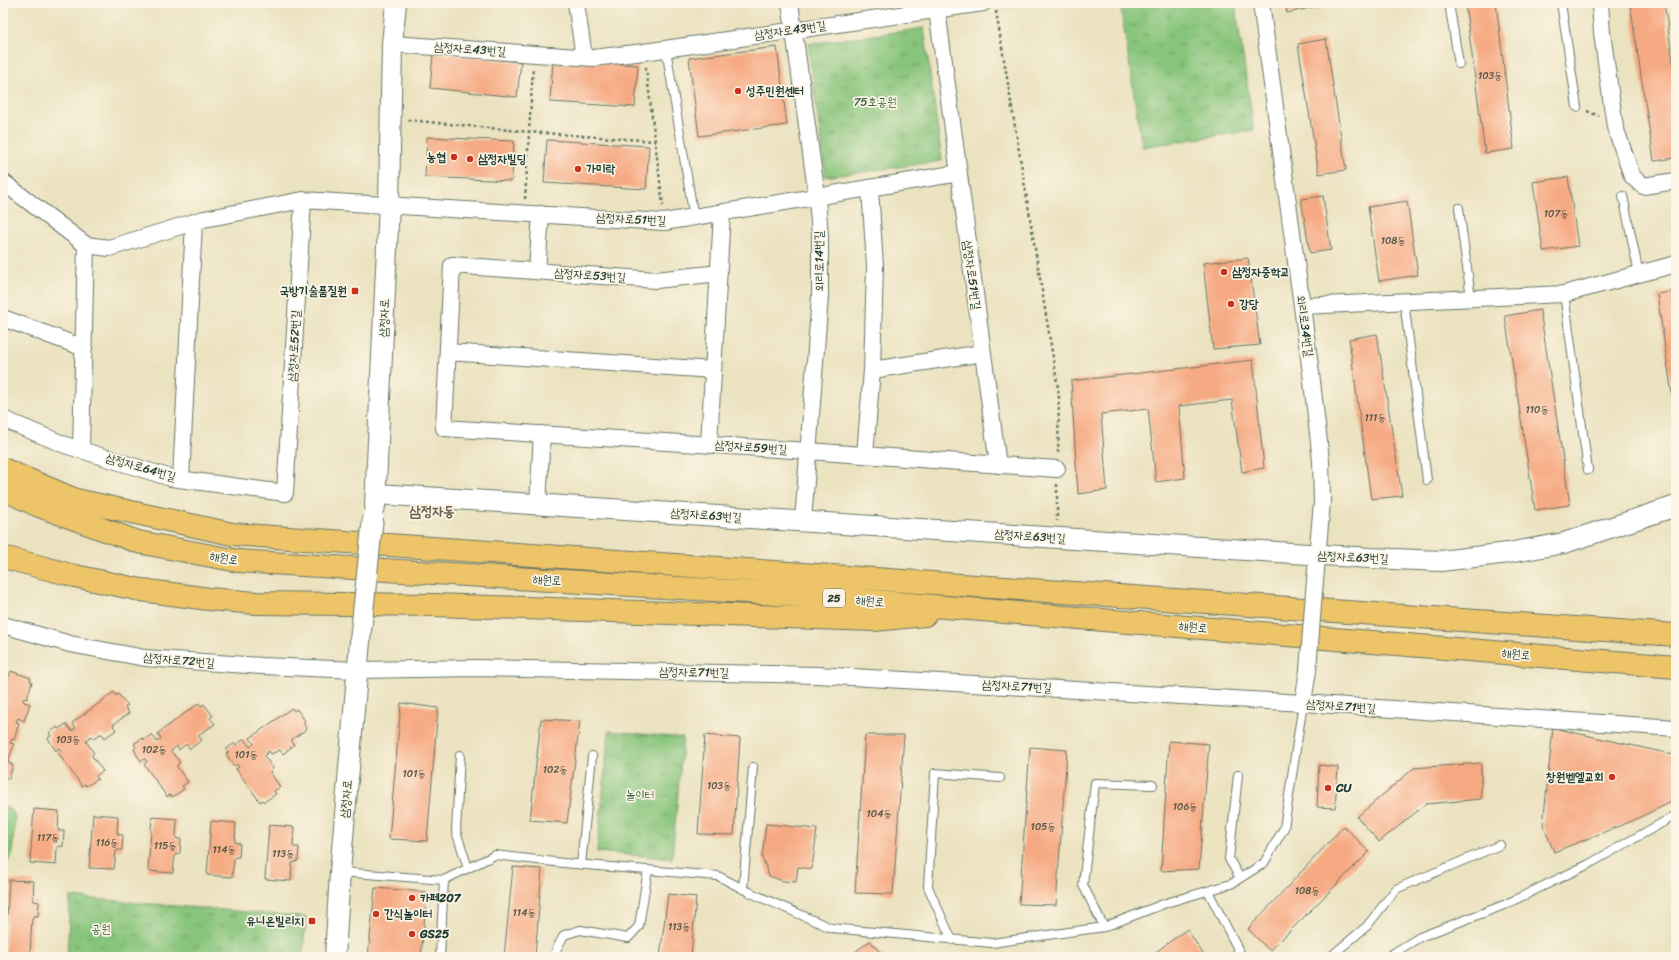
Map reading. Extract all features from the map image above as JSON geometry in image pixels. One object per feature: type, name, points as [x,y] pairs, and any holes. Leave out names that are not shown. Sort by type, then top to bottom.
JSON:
[{"type":"highway","name":"해원로","points":[[3,469],[76,500],[232,534],[1676,635]]},
{"type":"highway","name":"해원로","points":[[3,489],[39,506],[138,542],[238,561],[811,596],[1676,667]]},
{"type":"highway","points":[[3,557],[75,576],[141,590],[208,599],[256,603],[434,605],[874,620],[985,610]]},
{"type":"street","name":"삼정자로","points":[[335,957],[340,872],[360,641],[377,494],[388,204],[392,44],[396,3]]},
{"type":"street","points":[[576,3],[584,57]]},
{"type":"street","name":"외리로14번길","points":[[790,3],[817,197],[820,236],[820,296],[803,521]]},
{"type":"street","name":"외리로34번길","points":[[1261,3],[1302,306],[1321,460],[1322,502],[1308,670],[1303,703]]},
{"type":"street","points":[[1600,3],[1602,33],[1615,127],[1632,176],[1643,186],[1676,181]]},
{"type":"street","name":"삼정자로43번길","points":[[392,44],[593,58],[937,10],[961,5],[990,7]]},
{"type":"street","points":[[937,10],[959,173]]},
{"type":"street","name":"삼정자로51번길","points":[[388,204],[664,222],[959,173],[998,465]]},
{"type":"street","points":[[3,182],[86,245],[109,248],[194,222],[302,200],[388,204]]},
{"type":"street","points":[[865,455],[872,370],[875,266],[870,188]]},
{"type":"street","name":"삼정자로52번길","points":[[286,493],[302,200]]},
{"type":"street","points":[[709,444],[722,213]]},
{"type":"street","points":[[537,271],[542,214]]},
{"type":"street","points":[[181,479],[194,222]]},
{"type":"street","points":[[81,450],[86,245]]},
{"type":"street","points":[[1302,306],[1564,294],[1676,264]]},
{"type":"street","name":"삼정자로53번길","points":[[444,428],[452,265],[656,280],[719,273]]},
{"type":"street","points":[[3,318],[84,348]]},
{"type":"street","points":[[448,352],[713,370]]},
{"type":"street","points":[[872,370],[983,353]]},
{"type":"street","name":"삼정자로64번길","points":[[3,419],[65,445],[171,478],[286,493]]},
{"type":"street","name":"삼정자로59번길","points":[[444,428],[709,444],[1057,469]]},
{"type":"street","points":[[538,504],[542,434]]},
{"type":"street","name":"삼정자로63번길","points":[[377,494],[1318,555],[1441,561],[1508,553],[1564,543],[1676,506]]},
{"type":"street","name":"삼정자로72번길","points":[[3,625],[70,644],[145,658],[262,666],[358,670]]},
{"type":"street","name":"삼정자로71번길","points":[[358,670],[477,668],[816,675],[1303,703],[1676,728]]},
{"type":"lane","points":[[1449,3],[1459,64]]},
{"type":"lane","points":[[1561,3],[1577,107]]},
{"type":"lane","points":[[666,49],[694,218]]},
{"type":"lane","points":[[1623,196],[1639,274]]},
{"type":"lane","points":[[1459,208],[1471,298]]},
{"type":"lane","points":[[1564,294],[1588,470]]},
{"type":"lane","points":[[1404,301],[1427,480]]},
{"type":"lane","points":[[340,872],[444,880],[495,855],[581,865],[718,876],[742,889],[831,928],[992,943],[1104,927],[1166,903],[1231,884],[1264,863],[1284,828],[1303,703]]},
{"type":"lane","points":[[460,755],[456,831],[468,868]]},
{"type":"lane","points":[[581,865],[592,756]]},
{"type":"lane","points":[[742,889],[753,767]]},
{"type":"lane","points":[[952,940],[928,887],[935,773],[1000,778]]},
{"type":"lane","points":[[1238,775],[1229,859],[1240,878]]},
{"type":"lane","points":[[1104,927],[1083,885],[1095,783],[1153,785]]},
{"type":"lane","points":[[1387,957],[1420,937],[1504,905],[1589,864],[1676,815]]},
{"type":"lane","points":[[1330,957],[1368,926],[1396,889],[1500,845]]},
{"type":"lane","points":[[555,957],[556,950],[564,935],[580,930],[628,938],[639,926],[648,870]]},
{"type":"lane","points":[[440,957],[444,880]]},
{"type":"lane","points":[[1208,891],[1242,957]]},
{"type":"path","points":[[990,7],[1059,394]]},
{"type":"path","points":[[644,52],[664,222]]},
{"type":"path","points":[[524,212],[534,54]]},
{"type":"path","points":[[390,119],[530,132],[655,141]]},
{"type":"green space","points":[[1120,3],[1235,3],[1254,130],[1142,147]]},
{"type":"green space","name":"75호공원","points":[[924,28],[942,161],[826,177],[808,44]]},
{"type":"green space","name":"놀이터","points":[[609,731],[683,738],[672,859],[597,852]]},
{"type":"green space","points":[[3,806],[8,808],[14,814],[15,819],[12,855],[9,860],[3,863]]},
{"type":"green space","name":"공원","points":[[70,897],[306,917],[303,957],[67,957]]},
{"type":"building","points":[[1285,3],[1328,3],[1328,4],[1287,13]]},
{"type":"building","points":[[1465,3],[1496,3],[1514,149],[1485,153]]},
{"type":"building","points":[[1630,3],[1664,3],[1676,80],[1676,158],[1654,161]]},
{"type":"building","points":[[1326,39],[1346,170],[1319,174],[1298,44]]},
{"type":"building","name":"성주민원센터","points":[[777,47],[787,125],[699,136],[689,58]]},
{"type":"building","points":[[433,53],[521,62],[517,97],[430,88]]},
{"type":"building","points":[[553,60],[638,65],[635,107],[550,102]]},
{"type":"building","name":"삼정자빌딩","points":[[427,137],[514,141],[512,181],[425,177]]},
{"type":"building","points":[[547,140],[649,146],[646,189],[544,183]]},
{"type":"building","points":[[1568,177],[1578,246],[1543,251],[1533,182]]},
{"type":"building","points":[[1323,196],[1331,250],[1310,253],[1301,199]]},
{"type":"building","points":[[1407,201],[1418,275],[1379,281],[1368,207]]},
{"type":"building","name":"강당","points":[[1248,258],[1260,345],[1213,349],[1203,263]]},
{"type":"building","points":[[1676,291],[1676,414],[1675,415],[1657,294]]},
{"type":"building","points":[[1540,310],[1570,505],[1535,510],[1505,316]]},
{"type":"building","points":[[1377,334],[1402,496],[1371,499],[1349,339]]},
{"type":"building","points":[[1253,360],[1264,468],[1242,472],[1232,400],[1179,406],[1185,478],[1156,482],[1148,409],[1101,414],[1107,490],[1078,494],[1071,381]]},
{"type":"building","points":[[11,671],[31,678],[30,681],[32,682],[27,699],[24,698],[23,700],[24,702],[30,704],[24,721],[18,718],[16,722],[19,723],[14,740],[12,739],[10,743],[14,744],[8,762],[13,765],[9,779],[5,777],[3,781],[3,692]]},
{"type":"building","points":[[114,692],[116,696],[118,694],[128,705],[125,707],[129,713],[114,724],[113,726],[116,730],[105,738],[102,734],[100,734],[94,739],[91,736],[86,741],[94,753],[92,756],[103,771],[96,776],[98,779],[86,786],[85,784],[82,786],[58,753],[61,751],[59,748],[56,751],[52,745],[48,738],[51,736],[49,733],[57,727],[58,729],[66,724],[72,731],[76,728],[72,723]]},
{"type":"building","points":[[199,703],[201,706],[204,704],[213,716],[210,718],[215,724],[200,734],[199,736],[202,740],[190,749],[187,745],[185,745],[179,750],[177,746],[171,751],[180,763],[177,767],[188,782],[182,786],[184,789],[172,797],[170,795],[167,797],[144,764],[147,762],[145,759],[141,761],[137,755],[134,749],[136,747],[134,744],[142,738],[144,740],[152,734],[157,742],[161,739],[158,733]]},
{"type":"building","points":[[401,703],[438,708],[427,841],[389,839]]},
{"type":"building","points":[[292,708],[294,711],[297,709],[305,721],[303,723],[307,729],[292,739],[294,745],[283,754],[280,750],[271,754],[269,751],[264,756],[273,768],[270,772],[280,787],[274,791],[276,794],[264,802],[263,800],[260,802],[236,769],[239,767],[237,764],[234,766],[230,760],[226,753],[229,752],[226,749],[235,743],[236,745],[244,739],[250,747],[254,744],[250,738]]},
{"type":"building","points":[[541,719],[580,721],[567,823],[530,820]]},
{"type":"building","name":"창원벧엘교회","points":[[1553,728],[1676,755],[1676,800],[1632,821],[1554,852],[1543,825]]},
{"type":"building","points":[[705,735],[740,738],[734,835],[698,834]]},
{"type":"building","points":[[865,735],[904,735],[893,894],[855,893]]},
{"type":"building","points":[[1169,741],[1209,744],[1199,869],[1161,871]]},
{"type":"building","points":[[1030,747],[1067,750],[1056,905],[1019,904]]},
{"type":"building","points":[[1481,763],[1481,799],[1426,804],[1379,842],[1357,817],[1414,768]]},
{"type":"building","points":[[1319,765],[1338,767],[1335,808],[1317,807]]},
{"type":"building","points":[[34,809],[59,811],[58,829],[59,831],[64,831],[63,846],[57,847],[56,865],[30,863]]},
{"type":"building","points":[[93,814],[118,816],[117,833],[119,833],[118,835],[123,835],[122,850],[116,851],[114,869],[89,868]]},
{"type":"building","points":[[152,817],[177,819],[176,836],[177,839],[181,839],[180,853],[175,855],[173,873],[148,871]]},
{"type":"building","points":[[211,821],[236,823],[235,841],[236,843],[240,843],[239,857],[235,857],[234,859],[232,877],[207,875]]},
{"type":"building","points":[[766,824],[817,829],[812,869],[798,867],[796,882],[783,881],[769,876],[762,857]]},
{"type":"building","points":[[269,825],[294,827],[293,845],[294,847],[299,847],[298,861],[292,863],[291,881],[265,879]]},
{"type":"building","points":[[1344,826],[1369,852],[1270,951],[1248,929]]},
{"type":"building","points":[[513,867],[542,869],[535,957],[504,957]]},
{"type":"building","points":[[9,880],[34,881],[33,899],[34,901],[39,902],[38,916],[34,916],[32,918],[30,954],[37,957],[5,957]]},
{"type":"building","points":[[375,888],[427,892],[421,957],[368,957]]},
{"type":"building","points":[[668,894],[696,897],[691,957],[660,957]]},
{"type":"building","points":[[1187,929],[1205,957],[1149,957]]},
{"type":"building","points":[[870,941],[884,957],[848,957]]},
{"type":"building","points":[[1018,953],[1022,957],[1013,957]]},
{"type":"place","name":"성주민원센터","points":[[738,91]]},
{"type":"place","name":"농협","points":[[454,157]]},
{"type":"place","name":"삼정자빌딩","points":[[470,159]]},
{"type":"place","name":"가미락","points":[[578,169]]},
{"type":"place","name":"삼정자중학교","points":[[1224,272]]},
{"type":"place","name":"국방기술품질원","points":[[355,291]]},
{"type":"place","name":"강당","points":[[1231,304]]},
{"type":"place","name":"창원벧엘교회","points":[[1612,777]]},
{"type":"place","name":"CU","points":[[1328,788]]},
{"type":"place","name":"카페207","points":[[412,898]]},
{"type":"place","name":"간식놀이터","points":[[376,914]]},
{"type":"place","name":"유니온빌리지","points":[[312,921]]},
{"type":"place","name":"GS25","points":[[412,934]]},
{"type":"district","name":"삼정자동","points":[[432,511]]}]
